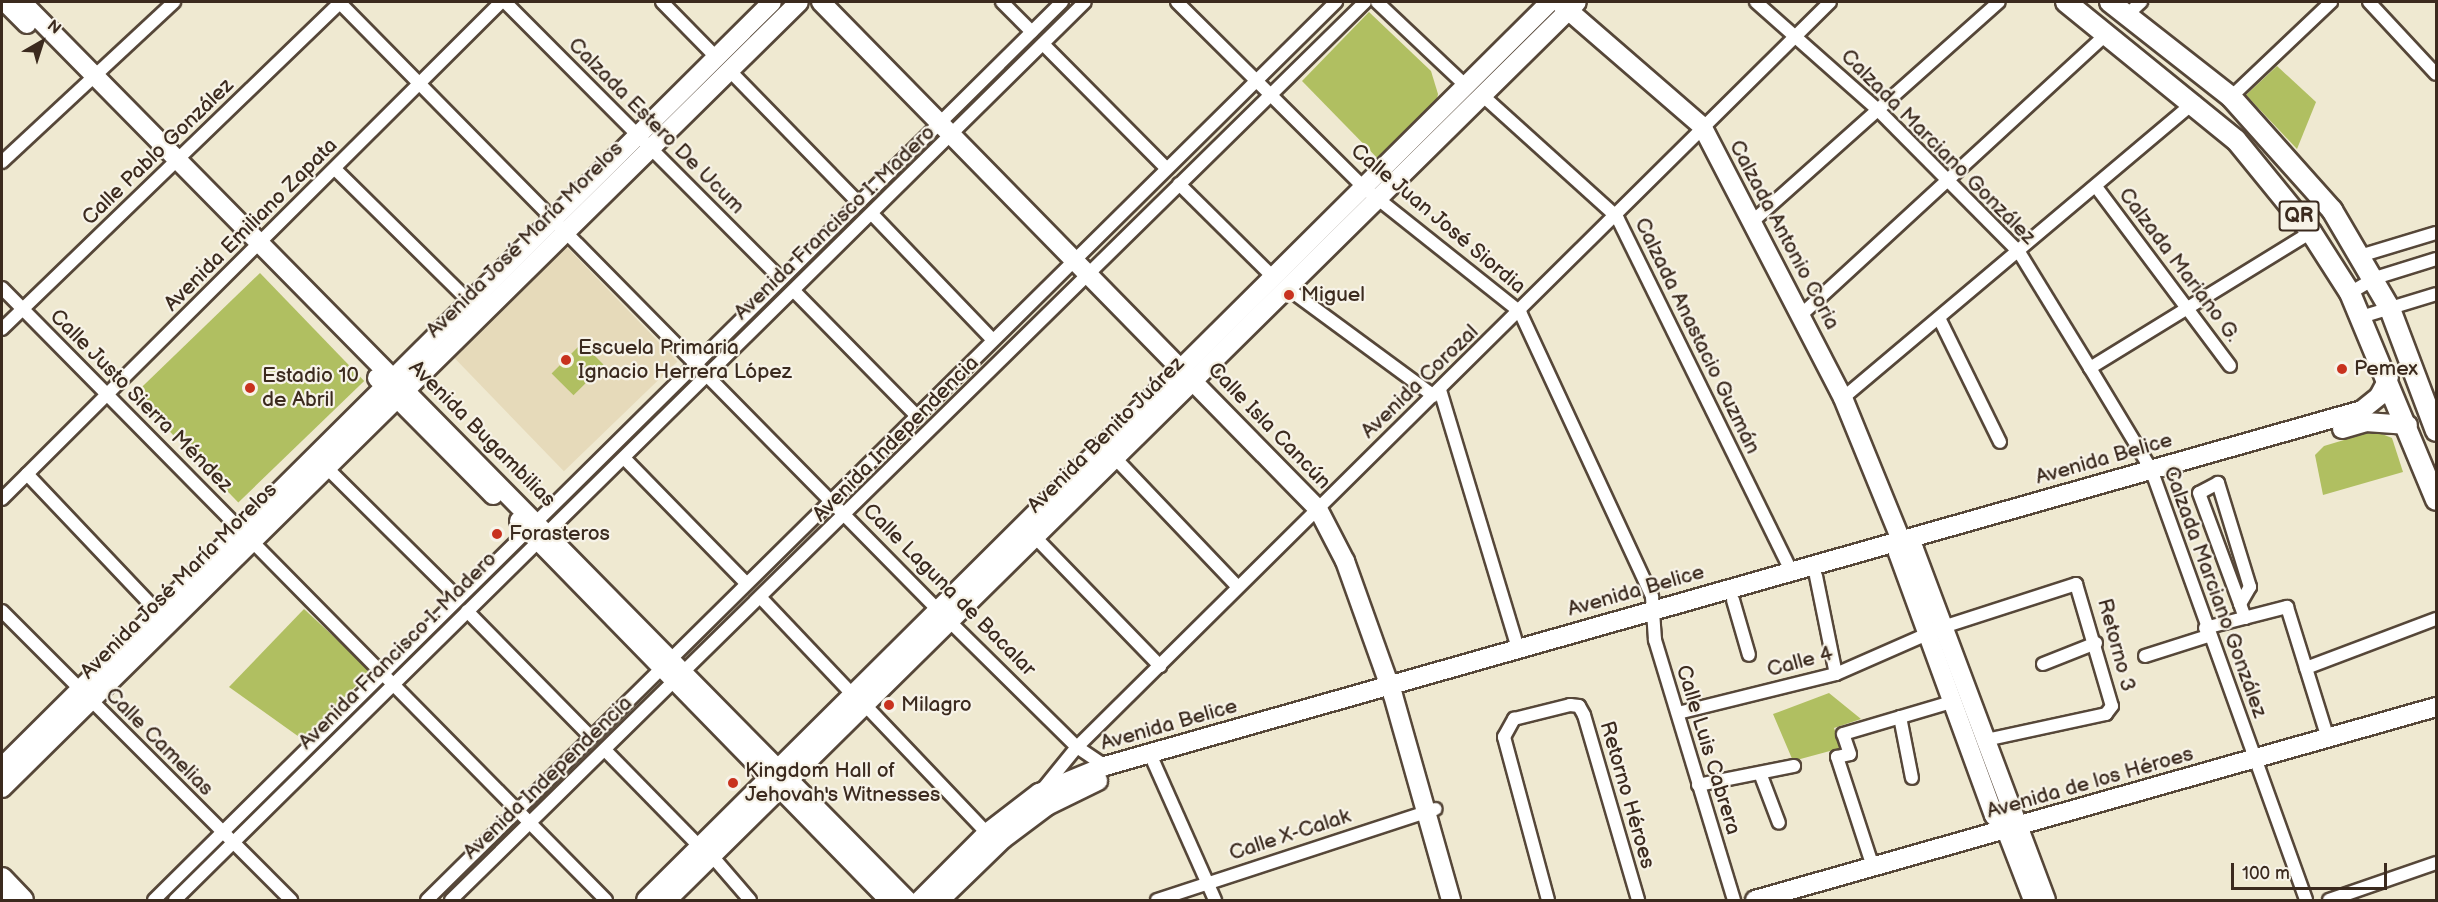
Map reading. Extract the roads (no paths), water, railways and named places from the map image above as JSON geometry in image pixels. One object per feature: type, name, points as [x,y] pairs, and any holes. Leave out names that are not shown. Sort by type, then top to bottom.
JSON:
[{"type":"main road","name":"Avenida Bugambilias","points":[[5,2],[91,80],[781,777],[907,900]]},
{"type":"main road","name":"Avenida Bugambilias","points":[[22,2],[91,80]]},
{"type":"main road","name":"Avenida José María Morelos","points":[[723,64],[772,2]]},
{"type":"main road","name":"Avenida José María Morelos","points":[[2,767],[85,695],[723,64],[799,2]]},
{"type":"main road","name":"Calle Isla Cancún","points":[[821,2],[951,124]]},
{"type":"main road","name":"Calle Isla Cancún","points":[[837,2],[951,124],[1322,505],[1365,582],[1431,810],[1462,900]]},
{"type":"main road","name":"Avenida Benito Juárez","points":[[1370,193],[1466,85],[1550,2]]},
{"type":"main road","name":"QR","points":[[2066,2],[2195,102],[2236,140],[2311,232],[2350,293],[2389,377],[2436,500]]},
{"type":"main road","name":"QR","points":[[2110,2],[2134,8],[2231,97],[2292,159],[2363,255],[2390,309],[2436,431]]},
{"type":"main road","name":"Avenida Benito Juárez","points":[[646,900],[706,851],[1370,193],[1482,95],[1568,4]]},
{"type":"main road","name":"Calzada Antonio Coria","points":[[1568,4],[1702,126],[1802,314],[1843,398],[1936,631]]},
{"type":"main road","name":"Avenida José María Morelos","points":[[2,788],[158,612],[326,467],[470,302],[559,226]]},
{"type":"main road","name":"Avenida Benito Juárez","points":[[944,615],[1035,537],[1115,458],[1192,369]]},
{"type":"main road","name":"Avenida Belice","points":[[1396,688],[1518,648],[1653,616],[1733,600],[1904,547],[2153,475],[2361,410],[2379,396],[2389,377]]},
{"type":"main road","name":"Avenida Belice","points":[[2153,475],[2366,422],[2408,425]]},
{"type":"main road","name":"Avenida Belice","points":[[940,900],[1003,839],[1047,806],[1108,776],[1152,760],[1396,688],[1653,616],[1791,571],[1904,547]]},
{"type":"main road","points":[[1936,631],[1952,702],[1994,815],[2012,828],[2046,900]]},
{"type":"main road","points":[[1936,631],[1986,740],[2033,900]]},
{"type":"main road","name":"Avenida de los Héroes","points":[[1755,900],[2256,760],[2436,707]]},
{"type":"main road","name":"Avenida Belice","points":[[920,900],[987,833],[1039,793],[1105,766],[1152,760]]},
{"type":"main road","name":"Avenida Bugambilias","points":[[781,777],[890,900]]},
{"type":"main road","name":"Calle Isla Cancún","points":[[1431,810],[1451,900]]},
{"type":"main road","name":"Avenida Benito Juárez","points":[[667,900],[706,851]]},
{"type":"main road","points":[[2,878],[23,900]]},
{"type":"street","points":[[2,162],[174,2]]},
{"type":"street","name":"Calle Laguna de Bacalar","points":[[340,2],[944,615],[1077,747],[1105,766]]},
{"type":"street","name":"Calle Pablo González","points":[[2,329],[340,2]]},
{"type":"street","name":"Avenida Emiliano Zapata","points":[[2,499],[503,2]]},
{"type":"street","name":"Calzada Estero De Ucum","points":[[503,2],[779,278]]},
{"type":"street","points":[[662,2],[857,201]]},
{"type":"street","points":[[1002,2],[1032,32]]},
{"type":"street","name":"Avenida Francisco I. Madero","points":[[154,900],[457,597],[624,458],[872,214],[1032,32],[1062,2]]},
{"type":"street","name":"Avenida Francisco I. Madero","points":[[176,900],[467,611],[536,530],[695,361],[779,278],[857,201],[1043,44],[1085,2]]},
{"type":"street","name":"Calle Juan José Siordia","points":[[1177,2],[1370,193],[1520,312],[1653,616]]},
{"type":"street","name":"Avenida Independencia","points":[[427,900],[914,413],[1336,2]]},
{"type":"street","name":"Avenida Independencia","points":[[451,900],[847,515],[1365,2]]},
{"type":"street","points":[[1377,2],[1466,85]]},
{"type":"street","name":"Calzada Marciano González","points":[[1756,2],[1797,35],[1878,110],[2019,252],[2153,475],[2207,632],[2306,900]]},
{"type":"street","name":"Avenida Corozal","points":[[1039,793],[1077,747],[1617,217],[1702,126],[1830,2]]},
{"type":"street","points":[[1753,221],[1999,2]]},
{"type":"street","points":[[2231,97],[2331,2]]},
{"type":"street","points":[[2369,2],[2436,74]]},
{"type":"street","points":[[1802,314],[1949,182],[2108,33]]},
{"type":"street","points":[[1043,44],[1166,168]]},
{"type":"street","name":"Calzada Anastacio Guzmán","points":[[1482,95],[1617,217],[1791,571]]},
{"type":"street","points":[[1843,398],[2097,188],[2195,102]]},
{"type":"street","points":[[335,169],[470,302]]},
{"type":"street","points":[[1179,184],[1280,282],[1437,393],[1518,648]]},
{"type":"street","name":"Calzada Mariano G.","points":[[2097,188],[2184,310],[2230,366]]},
{"type":"street","points":[[872,214],[991,338]]},
{"type":"street","points":[[2090,368],[2311,232]]},
{"type":"street","points":[[2363,255],[2436,233]]},
{"type":"street","points":[[2350,293],[2375,278],[2436,259]]},
{"type":"street","name":"Calle Justo Sierra Méndez","points":[[2,288],[381,673],[532,821],[606,900]]},
{"type":"street","points":[[794,291],[914,413]]},
{"type":"street","points":[[2361,317],[2436,294]]},
{"type":"street","points":[[1939,318],[2000,442]]},
{"type":"street","points":[[624,458],[746,582]]},
{"type":"street","points":[[1115,458],[1238,587]]},
{"type":"street","points":[[326,467],[457,597]]},
{"type":"street","points":[[27,474],[158,612]]},
{"type":"street","points":[[2240,604],[2250,586],[2218,483],[2199,493],[2245,618]]},
{"type":"street","points":[[1035,537],[1160,666]]},
{"type":"street","points":[[1816,576],[1836,674]]},
{"type":"street","name":"Retorno 3","points":[[1936,631],[2068,583],[2081,590],[2112,698],[2106,714],[1986,740]]},
{"type":"street","points":[[761,598],[987,833]]},
{"type":"street","points":[[1733,600],[1749,655]]},
{"type":"street","points":[[2145,656],[2245,618],[2287,607],[2328,739]]},
{"type":"street","name":"Calle Camelias","points":[[2,611],[291,900]]},
{"type":"street","points":[[467,611],[591,737]]},
{"type":"street","name":"Calle Luis Cabrera","points":[[1653,616],[1698,785],[1734,900]]},
{"type":"street","points":[[2306,668],[2436,619]]},
{"type":"street","name":"Calle 4","points":[[1678,713],[1836,674],[1936,631]]},
{"type":"street","points":[[2043,664],[2096,643]]},
{"type":"street","points":[[1873,867],[1837,757],[1850,754],[1843,734],[1952,702]]},
{"type":"street","name":"Retorno Héroes","points":[[1548,900],[1504,737],[1514,719],[1569,705],[1579,706],[1584,715],[1638,900]]},
{"type":"street","points":[[1900,717],[1912,778]]},
{"type":"street","points":[[604,750],[706,851],[750,900]]},
{"type":"street","points":[[1152,760],[1215,900]]},
{"type":"street","points":[[1698,785],[1794,766]]},
{"type":"street","points":[[1760,773],[1779,823]]},
{"type":"street","name":"Calle X-Calak","points":[[1157,900],[1206,882],[1431,810]]},
{"type":"street","points":[[2329,900],[2436,863]]},
{"type":"place","name":"Miguel","points":[[1289,295]]},
{"type":"place","name":"Escuela Primaria Ignacio Herrera López","points":[[566,360]]},
{"type":"place","name":"Pemex","points":[[2342,369]]},
{"type":"place","name":"Estadio 10 de Abril","points":[[250,388]]},
{"type":"place","name":"Forasteros","points":[[497,534]]},
{"type":"place","name":"Milagro","points":[[889,705]]},
{"type":"place","name":"Kingdom Hall of Jehovah's Witnesses","points":[[733,783]]}]
